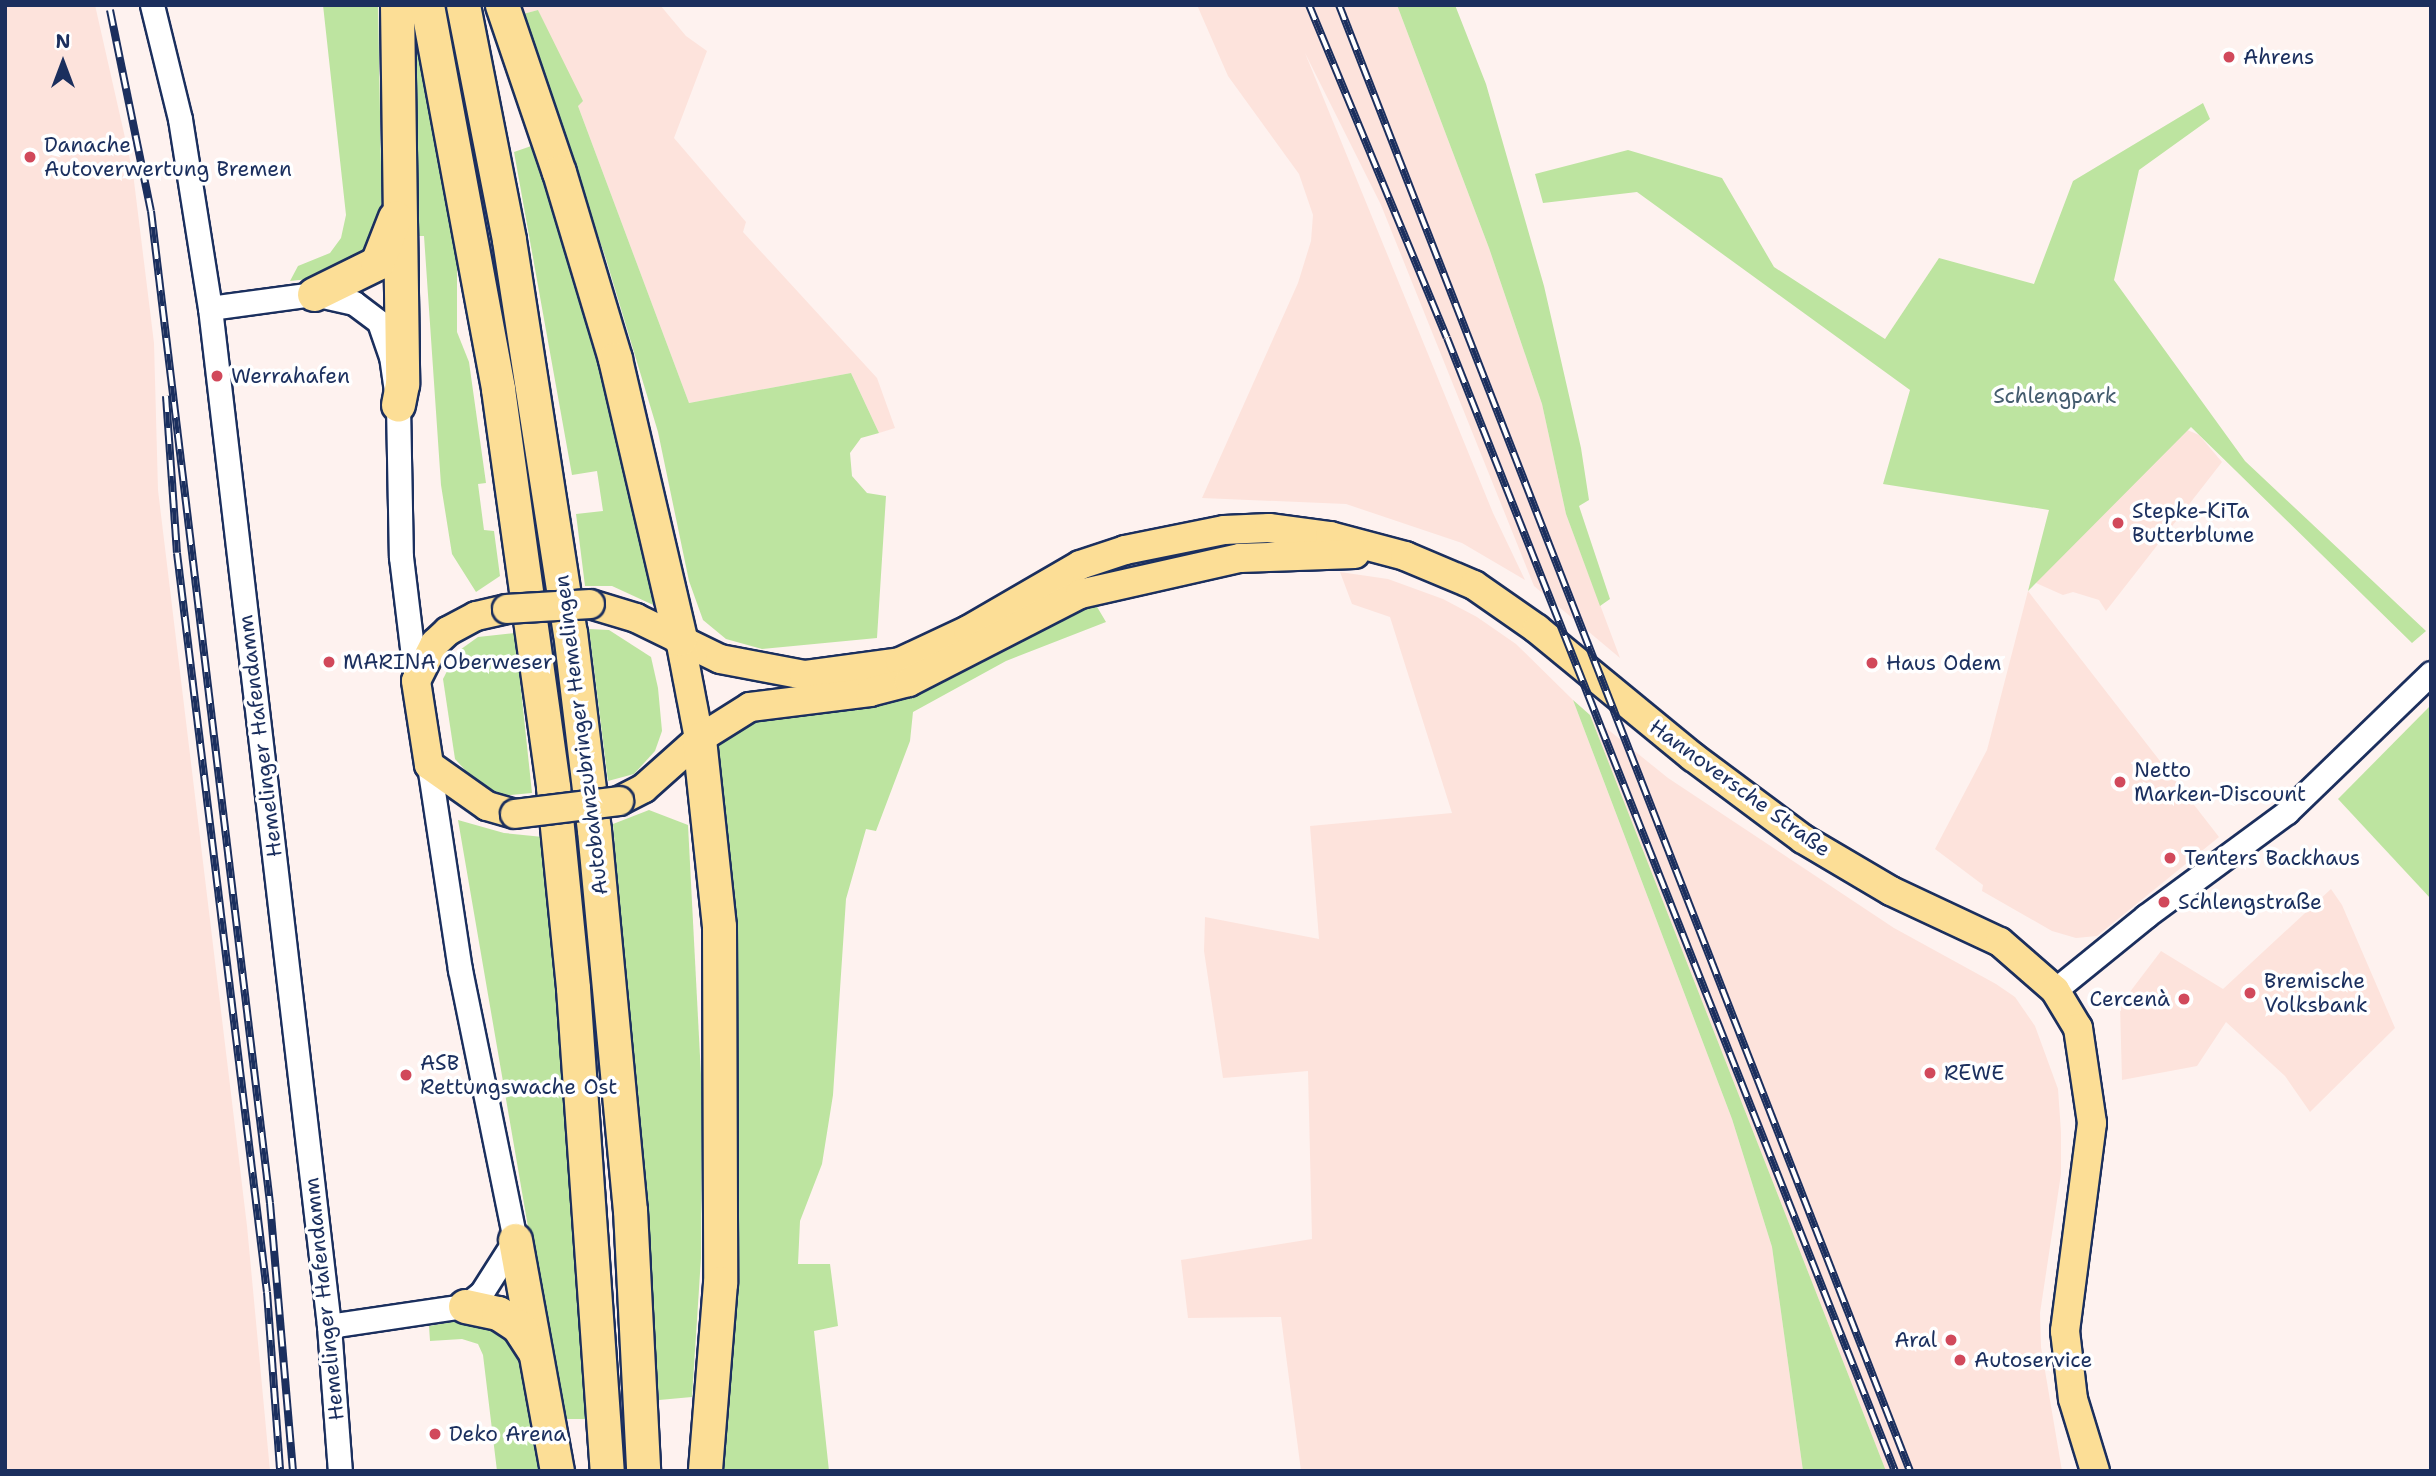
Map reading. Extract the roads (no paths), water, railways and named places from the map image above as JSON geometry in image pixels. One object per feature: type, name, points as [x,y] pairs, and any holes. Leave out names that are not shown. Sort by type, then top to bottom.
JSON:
[{"type":"highway","points":[[397,5],[402,384],[398,405]]},
{"type":"highway","name":"Autobahnzubringer Hemelingen","points":[[427,5],[498,389],[553,788],[573,988],[607,1471]]},
{"type":"highway","name":"Autobahnzubringer Hemelingen","points":[[463,5],[509,240],[570,632],[630,1210],[643,1471]]},
{"type":"highway","points":[[502,5],[559,172],[615,359],[680,639]]},
{"type":"highway","points":[[314,294],[377,263],[400,198]]},
{"type":"highway","points":[[699,739],[719,926],[720,1283],[705,1471]]},
{"type":"highway","points":[[515,1240],[539,1359],[557,1471]]},
{"type":"highway","points":[[465,1306],[498,1313],[519,1326],[539,1359]]},
{"type":"main road","name":"Hannoversche Straße","points":[[416,681],[435,643],[448,631],[476,616],[507,609],[590,604],[613,609],[720,659],[771,673],[837,674],[900,662],[968,630],[1080,565],[1125,550],[1224,530],[1269,528],[1330,536],[1405,556],[1474,585],[1537,629],[1693,757],[1803,839],[1891,891],[2000,942],[2055,990],[2078,1028],[2092,1123],[2065,1331],[2073,1399],[2095,1471]]},
{"type":"main road","name":"Hannoversche Straße","points":[[429,765],[487,806],[515,814],[619,801],[644,788],[699,739],[750,707],[870,692],[909,682],[1080,594],[1240,558],[1405,556]]},
{"type":"main road","points":[[680,639],[699,739]]},
{"type":"main road","points":[[416,681],[429,765]]},
{"type":"street","name":"Hemelinger Hafendamm","points":[[152,5],[180,119],[210,308],[329,1326],[340,1471]]},
{"type":"street","points":[[210,308],[314,294],[354,303],[379,322],[391,356],[398,405],[401,557],[416,681]]},
{"type":"street","points":[[2055,990],[2146,916],[2287,812],[2431,673]]},
{"type":"street","points":[[329,1326],[465,1306],[482,1292],[515,1240],[460,970],[429,765]]},
{"type":"railway","points":[[1309,5],[1447,338],[1895,1471]]},
{"type":"railway","points":[[1339,5],[1910,1471]]},
{"type":"railway","points":[[110,10],[151,211],[270,1203],[293,1471]]},
{"type":"railway","points":[[166,396],[177,553],[267,1292],[280,1471]]},
{"type":"place","name":"Ahrens","points":[[2229,57]]},
{"type":"place","name":"Danache Autoverwertung Bremen","points":[[30,157]]},
{"type":"place","name":"Werrahafen","points":[[217,376]]},
{"type":"place","name":"Stepke-KiTa Butterblume","points":[[2118,523]]},
{"type":"place","name":"MARINA Oberweser","points":[[329,662]]},
{"type":"place","name":"Haus Odem","points":[[1872,663]]},
{"type":"place","name":"Netto Marken-Discount","points":[[2120,782]]},
{"type":"place","name":"Tenters Backhaus","points":[[2170,858]]},
{"type":"place","name":"Schlengstraße","points":[[2164,902]]},
{"type":"place","name":"Bremische Volksbank","points":[[2250,993]]},
{"type":"place","name":"Cercenà","points":[[2184,999]]},
{"type":"place","name":"REWE","points":[[1930,1073]]},
{"type":"place","name":"ASB Rettungswache Ost","points":[[406,1075]]},
{"type":"place","name":"Aral","points":[[1951,1340]]},
{"type":"place","name":"Autoservice","points":[[1960,1360]]},
{"type":"place","name":"Deko Arena","points":[[435,1434]]},
{"type":"park label","name":"Schlengpark","points":[[2055,396]]}]
